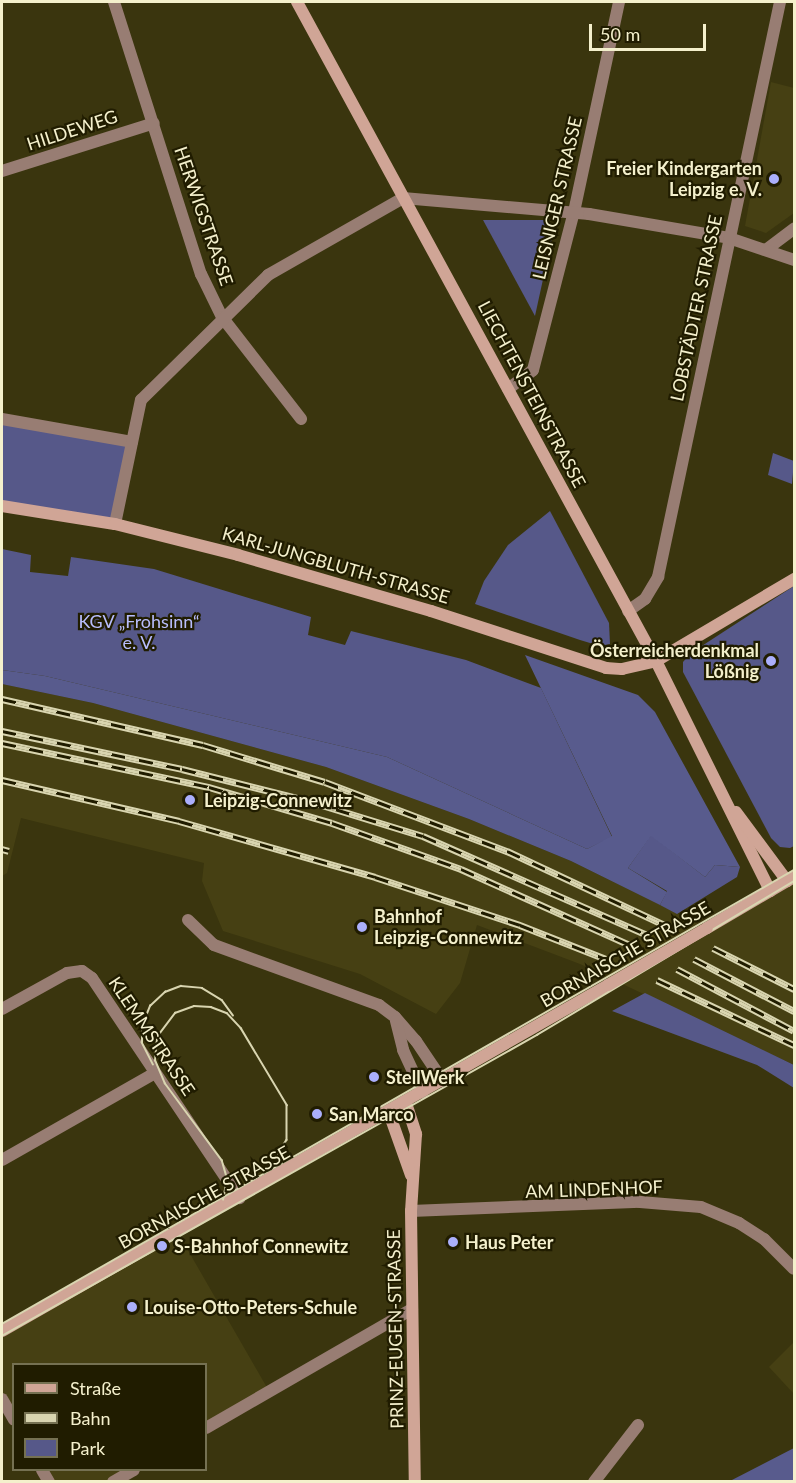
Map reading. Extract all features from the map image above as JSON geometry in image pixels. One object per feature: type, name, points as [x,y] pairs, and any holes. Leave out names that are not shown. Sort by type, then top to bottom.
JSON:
[{"type":"street","name":"HERWIGSTRASSE","points":[[114,2],[201,274],[222,317],[302,419]]},
{"type":"street","name":"LIECHTENSTEINSTRASSE","points":[[297,2],[656,661],[731,807],[770,891]]},
{"type":"street","name":"LEISNIGER STRASSE","points":[[508,389],[533,370],[574,212],[619,2]]},
{"type":"street","name":"LOBSTÄDTER STRASSE","points":[[628,611],[645,600],[658,577],[780,2]]},
{"type":"street","name":"HILDEWEG","points":[[2,171],[154,123]]},
{"type":"street","points":[[115,524],[141,400],[222,317],[268,275],[403,198],[574,212],[729,238],[795,260]]},
{"type":"street","points":[[766,249],[795,228]]},
{"type":"street","points":[[2,419],[132,442]]},
{"type":"street","name":"KARL-JUNGBLUTH-STRASSE","points":[[2,506],[115,524],[431,610],[606,668],[622,669],[656,661],[795,579]]},
{"type":"street","name":"LIECHTENSTEINSTRASSE","points":[[731,807],[791,879]]},
{"type":"street","name":"BORNAISCHE STRASSE","points":[[2,1331],[389,1113],[791,879]]},
{"type":"street","points":[[188,920],[214,945],[351,992],[395,1017],[443,1081]]},
{"type":"street","name":"KLEMMSTRASSE","points":[[2,1009],[67,974],[82,971],[92,978],[239,1198]]},
{"type":"street","points":[[395,1017],[403,1050],[423,1093]]},
{"type":"street","points":[[2,1160],[155,1073]]},
{"type":"street","name":"PRINZ-EUGEN-STRASSE","points":[[406,1103],[416,1134],[411,1211],[415,1482]]},
{"type":"street","name":"PRINZ-EUGEN-STRASSE","points":[[389,1113],[412,1176]]},
{"type":"street","name":"AM LINDENHOF","points":[[411,1211],[640,1202],[701,1207],[739,1223],[764,1239],[795,1269]]},
{"type":"street","points":[[207,1427],[412,1309]]},
{"type":"street","points":[[2,1399],[12,1416]]},
{"type":"street","points":[[594,1482],[638,1425]]},
{"type":"street","points":[[113,1482],[132,1471]]},
{"type":"shaded area","name":"Freier Kindergarten Leipzig e. V.","points":[[771,82],[794,88],[794,213],[766,233],[745,226]]},
{"type":"shaded area","points":[[525,655],[638,695],[655,712],[740,867],[715,865],[705,877],[651,836],[628,868],[667,892],[660,905],[571,861],[469,819],[326,767],[93,703],[2,684],[2,670],[45,676],[387,757],[587,849],[612,836]]},
{"type":"shaded area","points":[[2,684],[93,703],[326,767],[469,819],[571,861],[707,928],[794,877],[794,1065],[580,964],[477,925],[460,983],[436,1014],[360,974],[223,931],[202,881],[204,863],[21,818],[7,873],[2,876]]},
{"type":"shaded area","name":"Louise-Otto-Peters-Schule","points":[[178,1233],[269,1391],[207,1427],[207,1363],[12,1363],[12,1418],[2,1399],[2,1331]]},
{"type":"shaded area","points":[[794,1342],[794,1394],[769,1367]]},
{"type":"shaded area","points":[[794,1448],[794,1481],[730,1481]]},
{"type":"shaded area","points":[[43,1471],[132,1471],[113,1482],[49,1481]]},
{"type":"green space","points":[[483,220],[546,220],[554,229],[535,316]]},
{"type":"green space","points":[[2,419],[132,442],[115,524],[2,506]]},
{"type":"green space","points":[[773,453],[794,461],[792,484],[768,475]]},
{"type":"green space","points":[[550,511],[609,623],[610,644],[600,646],[475,604],[484,581],[508,545]]},
{"type":"green space","name":"KGV „Frohsinn“ e. V.","points":[[2,549],[31,555],[30,572],[68,576],[71,557],[154,569],[311,617],[308,635],[345,645],[351,631],[466,660],[541,688],[612,837],[587,849],[387,757],[45,676],[2,670]]},
{"type":"green space","points":[[794,586],[794,846],[790,848],[780,847],[771,838],[683,672],[683,662],[691,653]]},
{"type":"green space","points":[[651,835],[705,877],[715,865],[740,867],[737,877],[677,914],[660,905],[667,891],[628,868]]},
{"type":"green space","points":[[645,993],[794,1065],[794,1088],[757,1065],[612,1011]]},
{"type":"tram line","points":[[2,1324],[794,870]]},
{"type":"tram line","points":[[2,1336],[537,1035],[794,881]]},
{"type":"tram line","points":[[153,1065],[142,1043],[142,1026],[150,1006],[165,992],[181,986],[202,988],[222,1000],[233,1015]]},
{"type":"tram line","points":[[223,1200],[227,1179],[222,1161],[165,1084],[155,1061],[157,1037],[175,1013],[194,1006],[211,1007],[227,1013],[241,1028],[287,1105],[287,1140],[273,1163]]},
{"type":"railway","points":[[2,699],[203,745],[325,782],[507,851],[665,925]]},
{"type":"railway","points":[[2,731],[182,769],[309,801],[423,836],[647,935]]},
{"type":"railway","points":[[2,743],[209,787],[332,823],[461,869],[630,945]]},
{"type":"railway","points":[[2,780],[179,821],[375,877],[520,925],[606,959]]},
{"type":"railway","points":[[2,849],[9,851]]},
{"type":"railway","points":[[713,948],[794,989]]},
{"type":"railway","points":[[694,959],[794,1011]]},
{"type":"railway","points":[[677,969],[794,1031]]},
{"type":"railway","points":[[657,980],[794,1045]]},
{"type":"place","name":"Freier Kindergarten Leipzig e. V.","points":[[774,179]]},
{"type":"place","name":"Österreicherdenkmal Lößnig","points":[[771,661]]},
{"type":"place","name":"Leipzig-Connewitz","points":[[190,800]]},
{"type":"place","name":"Bahnhof Leipzig-Connewitz","points":[[362,927]]},
{"type":"place","name":"StellWerk","points":[[374,1077]]},
{"type":"place","name":"San Marco","points":[[317,1114]]},
{"type":"place","name":"Haus Peter","points":[[453,1242]]},
{"type":"place","name":"S-Bahnhof Connewitz","points":[[162,1246]]},
{"type":"place","name":"Louise-Otto-Peters-Schule","points":[[132,1307]]}]
